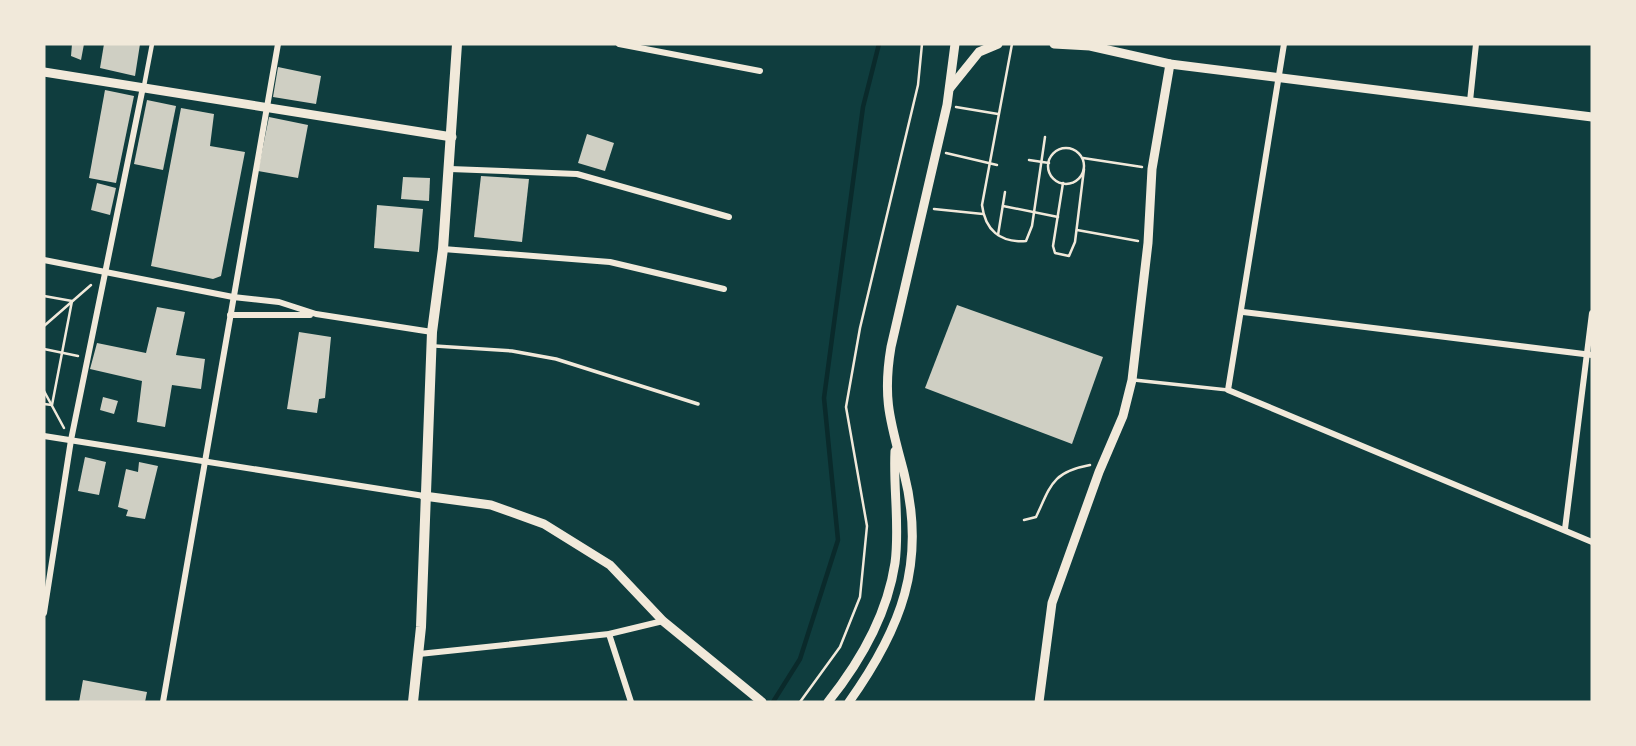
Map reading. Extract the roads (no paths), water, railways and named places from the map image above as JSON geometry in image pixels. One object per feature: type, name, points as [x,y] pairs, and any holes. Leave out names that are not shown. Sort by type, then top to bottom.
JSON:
[{"type":"main road","points":[[413,702],[419,654],[431,346],[450,169],[457,44]]},
{"type":"main road","points":[[849,702],[879,659],[894,627],[906,592],[912,561],[914,531],[911,508],[886,404],[888,363],[947,105],[955,44]]},
{"type":"main road","points":[[949,89],[979,52],[998,44]]},
{"type":"main road","points":[[1054,44],[1090,45],[1170,64],[1280,79],[1592,117]]},
{"type":"main road","points":[[1039,702],[1052,603],[1103,463],[1124,416],[1132,380],[1148,243],[1152,169],[1170,64]]},
{"type":"main road","points":[[44,72],[452,137]]},
{"type":"main road","points":[[828,702],[867,647],[880,616],[895,564],[896,445]]},
{"type":"main road","points":[[424,496],[491,505],[544,524],[610,565],[663,621],[762,702]]},
{"type":"street","points":[[44,612],[71,440],[152,44]]},
{"type":"street","points":[[163,702],[278,44]]},
{"type":"street","points":[[619,44],[760,71]]},
{"type":"street","points":[[1284,44],[1243,312],[1228,390],[1592,542]]},
{"type":"street","points":[[1470,101],[1476,44]]},
{"type":"street","points":[[450,169],[577,174],[729,217]]},
{"type":"street","points":[[443,249],[610,262],[724,289]]},
{"type":"street","points":[[44,260],[233,298],[279,302],[316,314],[432,332]]},
{"type":"street","points":[[1243,312],[1590,355]]},
{"type":"street","points":[[1565,529],[1590,355],[1592,313]]},
{"type":"street","points":[[230,315],[316,314]]},
{"type":"street","points":[[44,436],[204,459],[424,496]]},
{"type":"street","points":[[419,654],[609,635],[663,621]]},
{"type":"street","points":[[609,635],[631,702]]},
{"type":"lane","points":[[431,346],[512,351],[556,359],[698,404]]},
{"type":"lane","points":[[1132,380],[1228,390]]},
{"type":"waterway","points":[[773,702],[800,659],[838,540],[824,398],[863,107],[879,44]]}]
